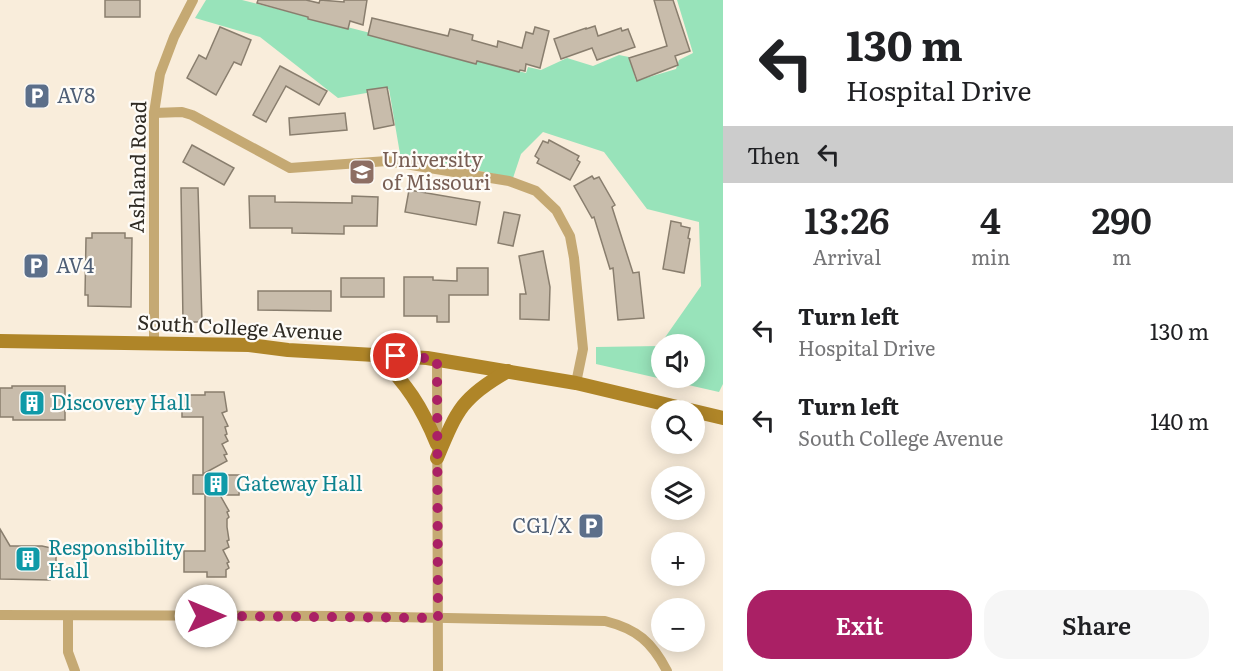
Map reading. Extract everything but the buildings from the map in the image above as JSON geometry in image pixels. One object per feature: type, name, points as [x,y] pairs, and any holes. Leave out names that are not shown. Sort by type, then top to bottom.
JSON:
[{"type":"main road","name":"South College Avenue","points":[[0,341],[249,345],[288,350],[437,359],[576,383],[723,418]]},
{"type":"main road","points":[[378,355],[413,395],[425,415],[437,451]]},
{"type":"main road","points":[[437,451],[462,405],[480,388],[508,371]]},
{"type":"street","name":"Ashland Road","points":[[154,342],[154,112],[160,74],[174,37],[193,0]]},
{"type":"street","points":[[154,112],[182,112],[192,115],[290,168],[387,161],[509,182],[536,191],[556,210],[570,236],[583,349],[576,383]]},
{"type":"street","points":[[437,359],[438,671]]},
{"type":"street","points":[[0,615],[605,621],[626,626],[644,638],[658,653],[667,671]]},
{"type":"street","points":[[68,616],[68,652],[75,671]]},
{"type":"green space","points":[[206,0],[242,0],[526,73],[528,67],[541,70],[567,58],[593,66],[619,55],[629,57],[636,81],[676,69],[679,60],[693,53],[677,0],[723,0],[723,384],[719,392],[701,388],[705,388],[705,334],[667,334],[701,286],[699,222],[647,209],[604,152],[543,132],[521,154],[513,178],[400,154],[389,89],[338,98],[260,37],[195,18]]},
{"type":"green space","points":[[651,346],[651,377],[596,364],[596,347]]},
{"type":"place","name":"AV8","points":[[37,96]]},
{"type":"place","name":"University of Missouri","points":[[362,172]]},
{"type":"place","name":"AV4","points":[[36,266]]},
{"type":"place","name":"Discovery Hall","points":[[32,403]]},
{"type":"place","name":"Gateway Hall","points":[[216,484]]},
{"type":"place","name":"CG1/X","points":[[591,526]]},
{"type":"place","name":"Responsibility Hall","points":[[28,559]]},
{"type":"route","points":[[206,616],[438,618],[437,359],[396,356]]}]
